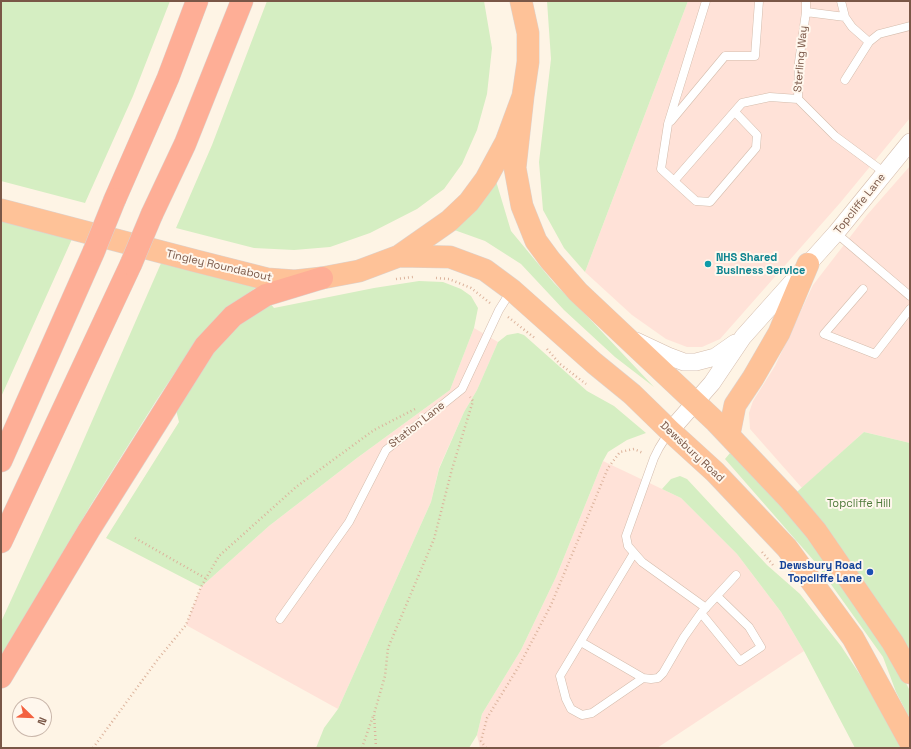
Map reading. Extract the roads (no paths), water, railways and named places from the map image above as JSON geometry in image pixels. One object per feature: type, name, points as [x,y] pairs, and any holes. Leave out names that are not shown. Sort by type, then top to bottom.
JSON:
[{"type":"highway","points":[[1,461],[94,251],[168,78],[197,1]]},
{"type":"highway","points":[[1,542],[131,264],[152,214],[186,144],[242,1]]},
{"type":"highway","name":"Tingley Roundabout","points":[[1,210],[188,260],[267,279],[295,281],[322,278],[359,271],[399,256],[450,221],[469,202],[486,179],[506,142],[523,96],[528,52],[528,33],[521,1]]},
{"type":"highway","points":[[523,96],[515,168],[522,206],[536,242],[578,292],[729,435],[789,499],[816,531],[894,643],[910,673]]},
{"type":"highway","name":"Dewsbury Road","points":[[399,256],[450,257],[485,270],[512,290],[594,363],[632,394],[715,472],[787,548],[853,638],[910,742]]},
{"type":"highway","points":[[729,435],[735,405],[753,378],[779,332],[808,264]]},
{"type":"highway","points":[[1,677],[89,530],[205,346],[233,316],[266,295],[322,278]]},
{"type":"street","name":"Topcliffe Lane","points":[[743,337],[836,233],[910,142]]},
{"type":"street","points":[[624,335],[684,362],[696,362],[715,357],[743,337]]},
{"type":"street","points":[[670,431],[716,377],[743,337]]},
{"type":"lane","points":[[706,1],[668,124],[661,169],[696,201],[710,202],[756,148],[757,135],[735,112]]},
{"type":"lane","points":[[668,124],[725,56],[755,56],[759,1]]},
{"type":"lane","name":"Sterling Way","points":[[806,1],[806,12],[799,62],[798,99],[835,136],[885,173]]},
{"type":"lane","points":[[840,1],[845,17],[852,27],[869,42]]},
{"type":"lane","points":[[806,12],[845,17]]},
{"type":"lane","points":[[845,80],[869,42],[879,34],[910,26]]},
{"type":"lane","points":[[674,181],[742,103],[770,97],[798,99]]},
{"type":"lane","points":[[836,233],[910,296]]},
{"type":"lane","points":[[863,289],[824,334],[875,354],[910,309]]},
{"type":"lane","name":"Station Lane","points":[[280,619],[349,522],[386,450],[462,389],[499,310],[512,290]]},
{"type":"lane","points":[[670,431],[654,458],[626,536],[628,546],[642,562],[672,582],[704,610],[740,661],[761,647],[749,627],[717,596]]},
{"type":"lane","points":[[634,553],[560,676],[566,699],[571,708],[582,715],[592,713],[644,678]]},
{"type":"lane","points":[[581,642],[644,678],[658,678],[684,637],[704,610],[736,575]]},
{"type":"place","name":"NHS Shared Business Service","points":[[708,264]]},
{"type":"place","name":"Dewsbury Road Topcliffe Lane","points":[[870,572]]},
{"type":"park label","name":"Topcliffe Hill","points":[[859,504]]}]
